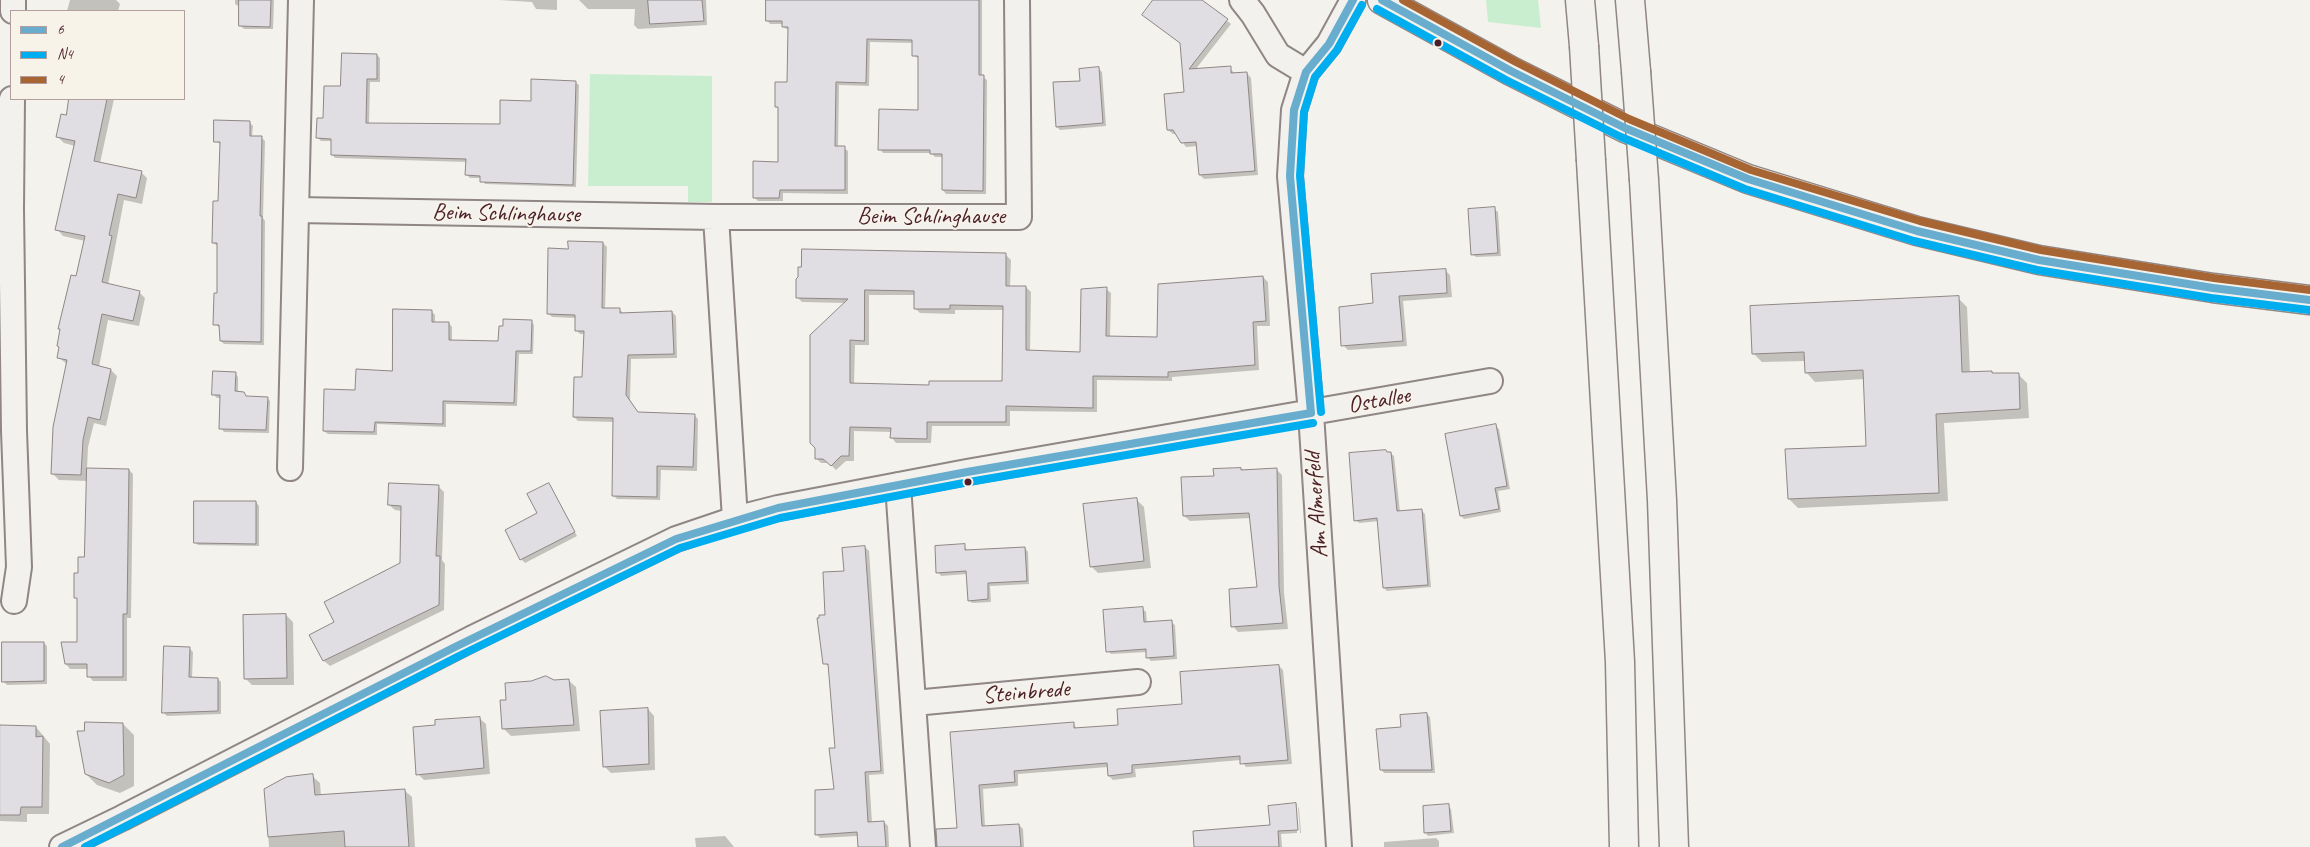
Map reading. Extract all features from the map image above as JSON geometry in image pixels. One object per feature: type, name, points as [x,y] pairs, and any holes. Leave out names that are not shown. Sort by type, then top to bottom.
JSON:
[{"type":"main road","points":[[1382,0],[1511,71],[1626,128],[1748,179],[1917,231],[2039,260],[2213,288],[2310,300]]},
{"type":"main road","points":[[1580,0],[1620,662],[1624,847]]},
{"type":"main road","points":[[1630,0],[1644,180],[1662,500],[1674,847]]},
{"type":"street","points":[[290,468],[300,0]]},
{"type":"street","name":"Beim Schlinghause","points":[[296,210],[716,217],[1019,217],[1017,0]]},
{"type":"street","points":[[1242,0],[1253,14],[1278,55],[1306,72]]},
{"type":"street","name":"Am Almerfeld","points":[[1339,847],[1311,413],[1290,176],[1294,110],[1306,72],[1329,44],[1353,0]]},
{"type":"street","points":[[12,100],[5,208],[19,567],[14,601]]},
{"type":"street","points":[[716,217],[735,519]]},
{"type":"street","name":"Ostallee","points":[[62,847],[482,633],[676,539],[735,519],[778,508],[898,485],[1490,381]]},
{"type":"street","points":[[898,485],[923,847]]},
{"type":"street","name":"Steinbrede","points":[[914,703],[1138,682]]},
{"type":"green space","points":[[1486,0],[1538,0],[1541,28],[1488,22]]},
{"type":"green space","points":[[590,74],[712,76],[712,202],[688,202],[688,186],[588,186]]},
{"type":"building","points":[[239,0],[271,0],[270,27],[239,26]]},
{"type":"building","points":[[648,0],[702,0],[704,21],[650,24]]},
{"type":"building","points":[[766,0],[979,0],[979,75],[984,75],[983,191],[942,190],[942,154],[930,154],[930,150],[878,150],[879,109],[918,110],[918,56],[912,56],[912,40],[867,39],[866,83],[836,82],[835,146],[845,146],[845,190],[780,190],[779,198],[753,198],[753,161],[778,162],[778,107],[775,107],[775,82],[787,82],[788,27],[782,27],[782,21],[766,21]]},
{"type":"building","points":[[1153,0],[1202,0],[1228,19],[1189,69],[1231,66],[1231,73],[1247,72],[1255,171],[1199,175],[1196,142],[1181,143],[1173,130],[1167,130],[1164,94],[1184,92],[1180,43],[1142,15]]},
{"type":"building","points":[[342,53],[377,54],[377,79],[367,79],[366,123],[500,124],[500,100],[531,101],[531,79],[576,81],[573,185],[480,182],[480,176],[465,175],[466,159],[331,155],[331,139],[316,138],[317,118],[323,118],[324,86],[340,86]]},
{"type":"building","points":[[1099,67],[1103,123],[1056,127],[1053,82],[1080,81],[1079,69]]},
{"type":"building","points":[[69,100],[107,100],[94,161],[142,171],[136,198],[118,194],[109,235],[112,236],[102,282],[140,291],[133,321],[102,314],[92,364],[111,369],[100,420],[88,417],[83,440],[81,475],[51,474],[53,427],[67,360],[57,358],[60,329],[58,329],[71,275],[76,276],[85,236],[55,230],[75,141],[56,137],[61,114],[66,115]]},
{"type":"building","points":[[214,120],[250,121],[250,136],[262,136],[260,216],[262,216],[261,342],[220,341],[219,325],[213,325],[214,293],[217,293],[217,243],[212,243],[213,201],[218,201],[220,142],[214,142]]},
{"type":"building","points":[[1495,207],[1498,253],[1471,255],[1468,209]]},
{"type":"building","points":[[568,241],[603,242],[602,308],[620,308],[620,313],[672,311],[674,354],[628,355],[626,395],[638,412],[695,414],[693,467],[657,466],[657,497],[612,496],[613,418],[573,417],[574,377],[582,377],[584,331],[575,331],[575,315],[547,314],[548,248],[568,249]]},
{"type":"building","points":[[802,249],[1006,253],[1006,286],[1026,286],[1026,350],[1080,352],[1081,289],[1107,287],[1106,336],[1157,337],[1158,284],[1263,276],[1266,321],[1253,322],[1255,365],[1168,372],[1168,377],[1093,376],[1093,408],[1006,406],[1006,422],[927,422],[927,439],[890,438],[891,428],[850,427],[849,456],[841,456],[831,466],[823,459],[815,459],[815,448],[810,443],[810,335],[848,299],[796,298],[796,279],[798,277],[798,267],[801,267]],"holes":[[[865,290],[914,291],[914,309],[950,309],[950,305],[1003,306],[1002,381],[929,381],[929,385],[850,383],[850,340],[864,341]]]},
{"type":"building","points":[[1446,269],[1447,293],[1399,296],[1403,341],[1341,346],[1339,307],[1373,303],[1371,274]]},
{"type":"building","points":[[1959,296],[1962,372],[1992,371],[1992,373],[2019,373],[2020,409],[1936,414],[1939,493],[1788,499],[1785,449],[1866,446],[1863,370],[1805,373],[1804,352],[1752,354],[1750,306]]},
{"type":"building","points":[[393,309],[432,310],[432,322],[449,322],[449,340],[498,341],[499,326],[503,326],[503,319],[532,320],[531,351],[516,351],[514,403],[443,401],[443,424],[375,422],[374,432],[323,431],[324,389],[355,390],[356,369],[392,371]]},
{"type":"building","points":[[213,371],[236,372],[235,391],[244,392],[246,396],[268,397],[266,430],[219,429],[220,395],[212,395]]},
{"type":"building","points":[[1496,424],[1507,486],[1495,488],[1499,509],[1460,516],[1445,434]]},
{"type":"building","points":[[1386,450],[1391,452],[1397,511],[1422,509],[1428,585],[1383,588],[1377,518],[1354,521],[1349,453]]},
{"type":"building","points":[[87,468],[129,469],[127,614],[123,614],[123,677],[87,677],[87,664],[65,664],[61,642],[77,642],[77,598],[74,598],[74,573],[78,573],[78,557],[84,557]]},
{"type":"building","points":[[1241,468],[1241,470],[1277,468],[1279,586],[1283,623],[1231,627],[1229,589],[1257,587],[1249,513],[1183,516],[1181,477],[1214,476],[1213,469]]},
{"type":"building","points":[[389,483],[439,485],[436,556],[440,556],[439,605],[323,661],[309,635],[334,622],[324,602],[400,563],[401,506],[388,505]]},
{"type":"building","points":[[549,483],[575,532],[520,560],[505,530],[537,513],[527,494]]},
{"type":"building","points":[[1137,498],[1144,561],[1090,567],[1083,504]]},
{"type":"building","points":[[194,501],[256,501],[256,544],[194,543]]},
{"type":"building","points":[[965,544],[965,550],[1025,547],[1027,581],[988,583],[988,599],[968,601],[966,571],[936,573],[935,546]]},
{"type":"building","points":[[865,546],[881,771],[865,772],[868,822],[884,821],[886,847],[858,847],[857,832],[815,835],[815,790],[834,789],[829,748],[835,748],[828,664],[823,664],[817,618],[819,618],[819,615],[825,615],[823,572],[844,571],[842,548]]},
{"type":"building","points":[[1143,607],[1144,622],[1172,620],[1174,656],[1146,658],[1146,649],[1106,652],[1103,610]]},
{"type":"building","points":[[286,614],[287,678],[244,679],[243,615]]},
{"type":"building","points":[[2,642],[44,642],[44,681],[2,682]]},
{"type":"building","points":[[164,646],[190,647],[189,677],[218,678],[218,711],[162,713]]},
{"type":"building","points":[[1279,665],[1288,760],[1240,764],[1240,756],[1132,765],[1132,773],[1108,776],[1107,763],[1014,771],[1015,782],[979,785],[982,826],[1019,824],[1021,847],[937,847],[936,829],[957,828],[950,732],[1074,722],[1074,728],[1118,725],[1117,709],[1182,704],[1180,672]]},
{"type":"building","points":[[546,676],[554,680],[569,679],[574,725],[502,729],[500,700],[506,700],[505,683],[531,681]]},
{"type":"building","points":[[648,708],[649,764],[603,767],[600,711]]},
{"type":"building","points":[[1427,713],[1432,770],[1380,770],[1376,729],[1401,727],[1400,715]]},
{"type":"building","points":[[480,717],[484,768],[416,775],[413,727],[435,725],[435,720]]},
{"type":"building","points":[[85,722],[123,723],[124,775],[109,783],[85,774],[77,731],[84,731]]},
{"type":"building","points":[[0,725],[36,726],[36,737],[43,736],[42,807],[21,807],[20,815],[0,815]]},
{"type":"building","points":[[313,774],[315,795],[405,789],[409,847],[345,847],[344,831],[268,837],[264,789],[286,777]]},
{"type":"building","points":[[1296,803],[1298,830],[1278,831],[1279,847],[1194,847],[1193,831],[1270,825],[1268,806]]},
{"type":"building","points":[[1449,804],[1451,831],[1424,833],[1423,806]]},
{"type":"transit line","name":"6","points":[[1311,413],[1290,176],[1294,110],[1306,72],[1329,44],[1353,0]]},
{"type":"transit line","name":"6","points":[[1382,0],[1511,71],[1625,128],[1748,179],[1917,231],[2039,260],[2213,288],[2310,300]]},
{"type":"transit line","name":"4","points":[[1403,0],[1516,62],[1629,119],[1751,170],[1920,221],[2041,250],[2214,278],[2310,290]]},
{"type":"transit line","name":"N4","points":[[1321,412],[1300,176],[1304,112],[1315,77],[1337,50],[1362,5]]},
{"type":"transit line","name":"N4","points":[[1377,9],[1506,80],[1621,137],[1745,189],[1914,241],[2037,270],[2211,298],[2309,310]]},
{"type":"transit line","name":"6","points":[[62,847],[455,647],[676,539],[778,508],[967,472],[1311,413]]},
{"type":"transit line","name":"N4","points":[[85,847],[459,656],[680,548],[780,518],[969,482],[1313,423]]}]
